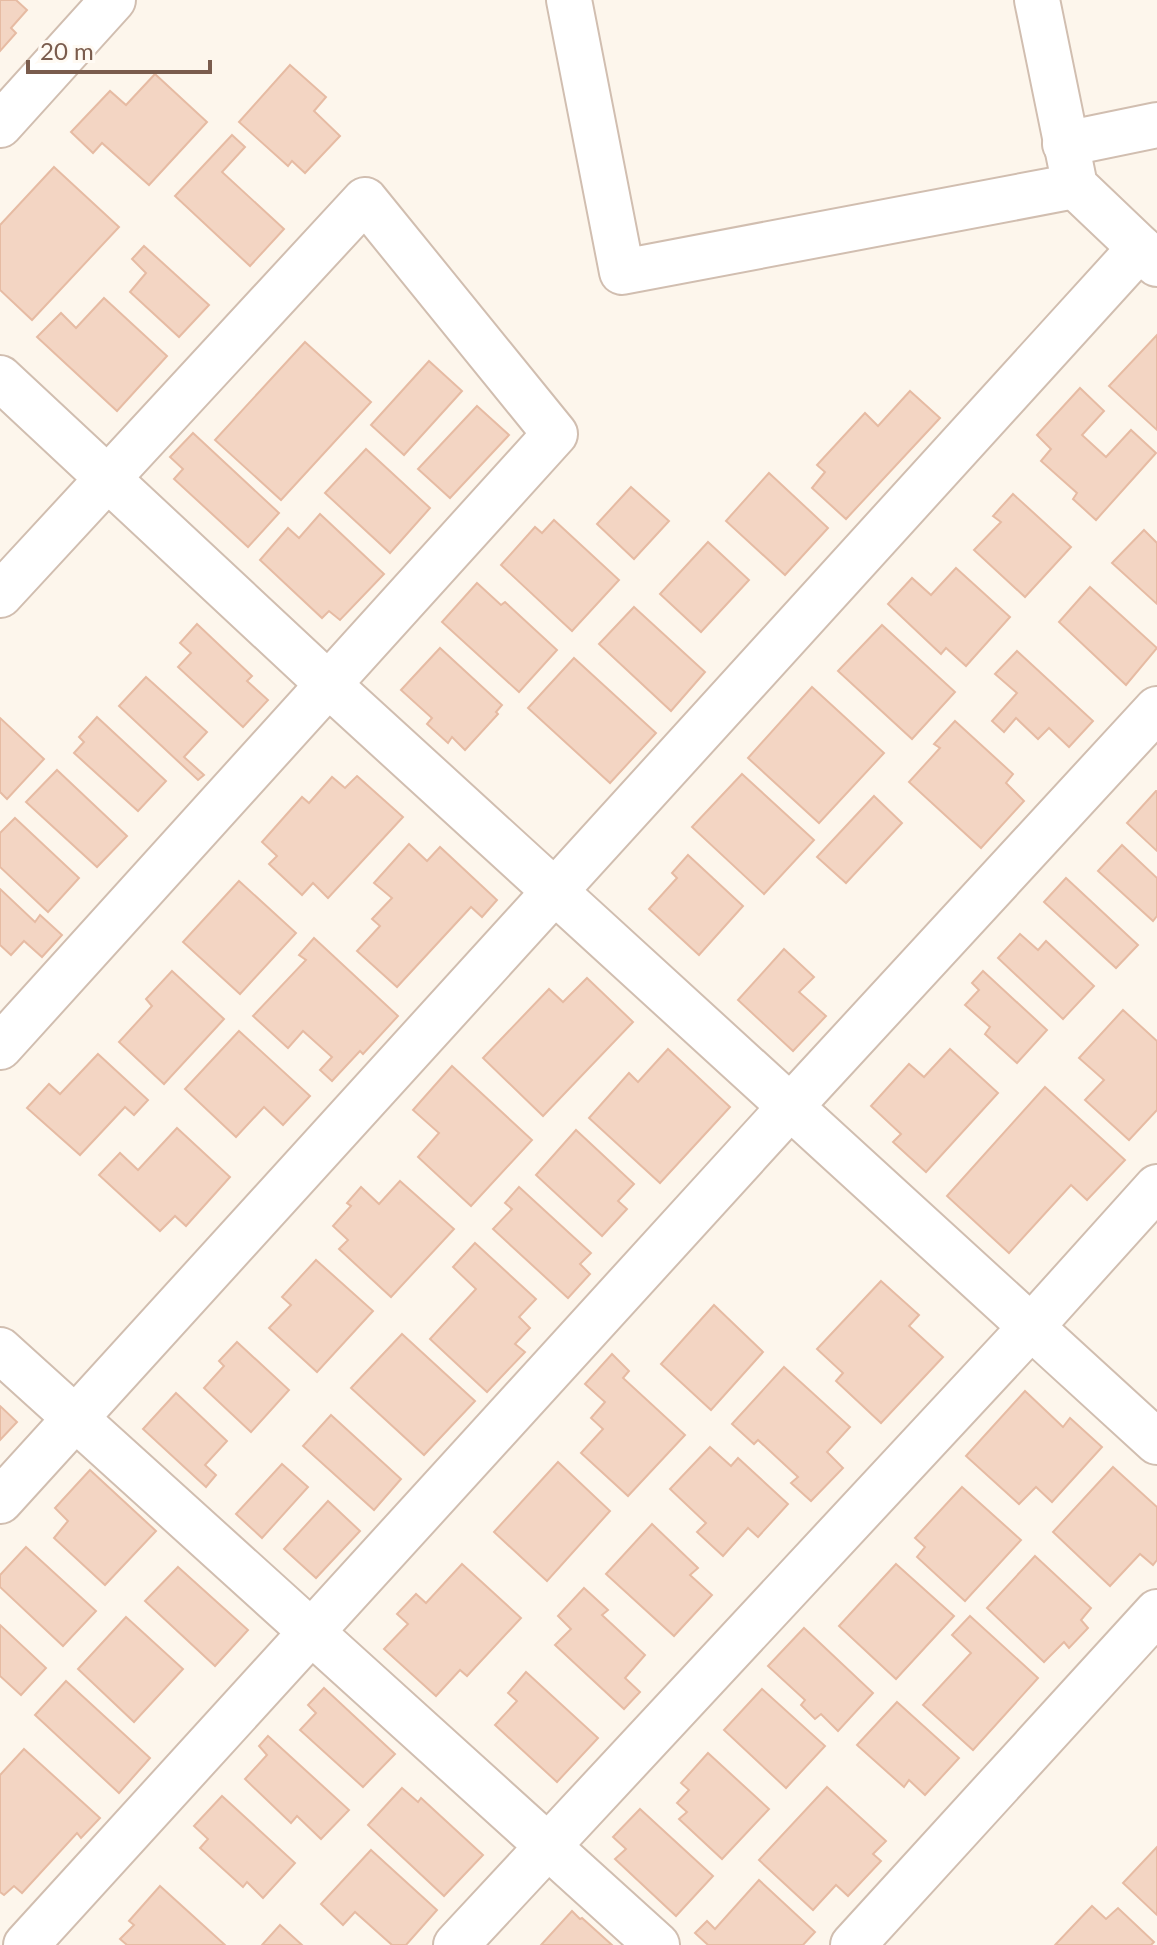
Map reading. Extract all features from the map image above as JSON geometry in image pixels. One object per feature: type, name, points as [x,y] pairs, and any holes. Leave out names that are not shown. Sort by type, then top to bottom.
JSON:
[{"type":"street","points":[[0,125],[113,0]]},
{"type":"street","points":[[569,0],[622,272],[1075,186]]},
{"type":"street","points":[[0,1501],[555,891],[1148,256],[1075,186],[1037,0]]},
{"type":"street","points":[[1065,144],[1157,125]]},
{"type":"street","points":[[0,595],[365,200],[555,434],[0,1047]]},
{"type":"street","points":[[0,378],[329,685],[1157,1442]]},
{"type":"street","points":[[26,1945],[1157,709]]},
{"type":"street","points":[[456,1945],[1031,1327],[1157,1187]]},
{"type":"street","points":[[0,1350],[657,1945]]},
{"type":"street","points":[[853,1945],[1157,1612]]},
{"type":"building","points":[[0,0],[16,0],[27,10],[11,28],[16,33],[0,51]]},
{"type":"building","points":[[290,65],[326,97],[314,111],[340,136],[305,173],[292,161],[288,166],[239,122]]},
{"type":"building","points":[[155,74],[207,122],[149,185],[102,143],[93,153],[71,132],[110,91],[126,105]]},
{"type":"building","points":[[232,135],[245,147],[222,172],[284,229],[250,266],[175,196]]},
{"type":"building","points":[[54,167],[119,227],[32,320],[0,290],[0,225]]},
{"type":"building","points":[[144,246],[209,305],[179,337],[130,292],[146,273],[132,259]]},
{"type":"building","points":[[104,298],[167,356],[117,411],[37,337],[61,313],[76,328]]},
{"type":"building","points":[[1157,335],[1157,430],[1109,386]]},
{"type":"building","points":[[305,342],[371,402],[281,500],[215,440]]},
{"type":"building","points":[[429,361],[462,391],[404,455],[371,425]]},
{"type":"building","points":[[1080,388],[1104,411],[1082,435],[1106,457],[1131,430],[1156,453],[1096,520],[1073,499],[1077,493],[1041,461],[1051,449],[1037,435]]},
{"type":"building","points":[[910,391],[940,418],[846,519],[812,488],[825,472],[817,465],[865,413],[878,426]]},
{"type":"building","points":[[477,406],[509,435],[450,498],[418,469]]},
{"type":"building","points":[[193,433],[279,513],[248,547],[174,479],[183,469],[170,457]]},
{"type":"building","points":[[366,449],[430,508],[390,553],[325,493]]},
{"type":"building","points":[[769,473],[828,528],[785,575],[726,521]]},
{"type":"building","points":[[631,487],[669,521],[634,559],[597,524]]},
{"type":"building","points":[[1013,494],[1071,547],[1025,597],[974,550],[1001,522],[993,516]]},
{"type":"building","points":[[320,514],[384,574],[340,620],[329,611],[322,618],[260,560],[288,528],[299,538]]},
{"type":"building","points":[[554,520],[619,580],[572,631],[501,565],[535,527],[542,533]]},
{"type":"building","points":[[1144,530],[1157,543],[1157,604],[1112,563]]},
{"type":"building","points":[[708,542],[749,580],[701,632],[660,594]]},
{"type":"building","points":[[956,568],[1010,617],[966,666],[946,648],[941,654],[888,604],[912,578],[931,595]]},
{"type":"building","points":[[477,583],[501,605],[505,602],[557,650],[519,692],[442,622]]},
{"type":"building","points":[[1090,587],[1157,648],[1126,685],[1059,622]]},
{"type":"building","points":[[634,607],[705,672],[671,711],[599,644]]},
{"type":"building","points":[[197,624],[252,676],[247,681],[268,700],[243,727],[178,667],[191,653],[180,643]]},
{"type":"building","points":[[882,625],[955,692],[912,739],[838,671]]},
{"type":"building","points":[[440,648],[502,705],[496,712],[498,714],[465,750],[452,737],[448,743],[427,724],[432,718],[401,690]]},
{"type":"building","points":[[1017,651],[1093,721],[1069,747],[1049,728],[1038,739],[1016,718],[1004,732],[992,721],[1017,693],[995,674]]},
{"type":"building","points":[[574,658],[656,733],[610,783],[528,708]]},
{"type":"building","points":[[146,677],[207,732],[184,757],[204,775],[198,780],[119,706]]},
{"type":"building","points":[[812,687],[884,753],[819,823],[748,758]]},
{"type":"building","points":[[97,717],[166,781],[138,811],[74,753],[84,742],[79,737]]},
{"type":"building","points":[[0,718],[44,759],[7,799],[0,792]]},
{"type":"building","points":[[955,721],[1013,774],[1006,783],[1024,801],[981,848],[909,782],[940,748],[934,744]]},
{"type":"building","points":[[57,770],[127,836],[97,867],[26,802]]},
{"type":"building","points":[[742,774],[814,840],[764,894],[692,827]]},
{"type":"building","points":[[357,776],[403,817],[328,898],[313,883],[302,895],[269,864],[277,856],[262,842],[302,797],[309,803],[332,777],[345,788]]},
{"type":"building","points":[[1157,791],[1157,851],[1127,823]]},
{"type":"building","points":[[874,796],[902,823],[846,883],[817,857]]},
{"type":"building","points":[[15,818],[79,878],[48,912],[0,867],[0,833]]},
{"type":"building","points":[[409,844],[427,861],[440,847],[497,900],[482,917],[471,907],[397,987],[357,951],[380,926],[372,919],[392,898],[374,883]]},
{"type":"building","points":[[1122,845],[1157,878],[1157,916],[1153,921],[1098,871]]},
{"type":"building","points":[[688,855],[743,906],[699,955],[649,909],[677,878],[672,873]]},
{"type":"building","points":[[1066,878],[1138,945],[1116,968],[1044,902]]},
{"type":"building","points":[[239,881],[296,933],[240,994],[183,942]]},
{"type":"building","points":[[0,889],[35,922],[40,915],[62,935],[42,957],[24,941],[11,955],[0,945]]},
{"type":"building","points":[[1020,934],[1038,950],[1046,941],[1094,986],[1063,1019],[998,958]]},
{"type":"building","points":[[314,938],[398,1016],[363,1054],[360,1051],[332,1081],[320,1070],[332,1057],[303,1031],[288,1048],[253,1016],[306,960],[299,955]]},
{"type":"building","points":[[784,949],[814,977],[799,992],[826,1016],[793,1051],[738,1000]]},
{"type":"building","points":[[172,971],[224,1019],[164,1084],[119,1042],[152,1006],[146,999]]},
{"type":"building","points":[[983,971],[1047,1030],[1017,1063],[985,1034],[990,1027],[965,1005],[979,990],[972,983]]},
{"type":"building","points":[[587,978],[633,1022],[543,1116],[483,1058],[549,989],[563,1002]]},
{"type":"building","points":[[1123,1010],[1157,1041],[1157,1110],[1129,1140],[1085,1100],[1104,1080],[1079,1058]]},
{"type":"building","points":[[239,1031],[310,1096],[283,1125],[264,1107],[236,1137],[185,1089]]},
{"type":"building","points":[[668,1049],[730,1107],[660,1183],[589,1118],[629,1073],[638,1082]]},
{"type":"building","points":[[950,1049],[998,1093],[926,1172],[893,1142],[901,1134],[871,1106],[909,1064],[924,1077]]},
{"type":"building","points":[[98,1054],[148,1100],[134,1115],[125,1107],[80,1155],[27,1108],[49,1084],[60,1094]]},
{"type":"building","points":[[452,1066],[532,1140],[471,1206],[418,1157],[439,1133],[413,1110]]},
{"type":"building","points":[[1045,1087],[1125,1160],[1087,1200],[1071,1185],[1009,1253],[947,1196]]},
{"type":"building","points":[[177,1128],[230,1177],[186,1226],[175,1216],[160,1231],[99,1175],[120,1153],[138,1170]]},
{"type":"building","points":[[576,1130],[634,1184],[618,1201],[627,1209],[602,1236],[536,1175]]},
{"type":"building","points":[[400,1181],[454,1229],[391,1297],[339,1249],[348,1240],[333,1226],[351,1206],[347,1203],[361,1187],[379,1204]]},
{"type":"building","points":[[519,1187],[591,1253],[580,1264],[590,1274],[568,1298],[493,1229],[512,1209],[505,1203]]},
{"type":"building","points":[[475,1243],[536,1299],[519,1317],[530,1328],[515,1344],[525,1352],[487,1392],[430,1339],[476,1289],[453,1267]]},
{"type":"building","points":[[316,1260],[373,1311],[317,1372],[269,1328],[291,1305],[282,1297]]},
{"type":"building","points":[[881,1281],[919,1315],[909,1326],[943,1357],[881,1423],[836,1381],[843,1373],[817,1349]]},
{"type":"building","points":[[714,1305],[763,1352],[711,1410],[661,1364]]},
{"type":"building","points":[[402,1334],[475,1401],[424,1455],[351,1388]]},
{"type":"building","points":[[237,1342],[289,1390],[251,1432],[204,1388],[224,1366],[219,1361]]},
{"type":"building","points":[[612,1354],[629,1371],[623,1378],[685,1435],[628,1496],[581,1453],[603,1429],[591,1418],[605,1402],[585,1384]]},
{"type":"building","points":[[784,1367],[850,1427],[827,1452],[843,1468],[811,1501],[791,1483],[798,1477],[758,1440],[754,1444],[732,1424]]},
{"type":"building","points":[[1025,1391],[1063,1427],[1070,1418],[1102,1447],[1052,1502],[1036,1487],[1019,1504],[966,1456]]},
{"type":"building","points":[[176,1393],[227,1441],[205,1465],[216,1475],[206,1487],[143,1429]]},
{"type":"building","points":[[0,1406],[17,1422],[0,1440]]},
{"type":"building","points":[[331,1415],[401,1479],[374,1510],[303,1446]]},
{"type":"building","points":[[710,1447],[731,1466],[738,1458],[788,1504],[758,1537],[748,1528],[723,1556],[697,1532],[706,1523],[670,1489]]},
{"type":"building","points":[[558,1462],[610,1511],[547,1581],[494,1532]]},
{"type":"building","points":[[282,1464],[308,1487],[262,1538],[236,1514]]},
{"type":"building","points":[[1113,1467],[1157,1507],[1157,1560],[1153,1565],[1140,1554],[1110,1586],[1053,1532]]},
{"type":"building","points":[[90,1470],[156,1531],[105,1585],[54,1538],[68,1521],[55,1508]]},
{"type":"building","points":[[962,1487],[1021,1540],[965,1601],[917,1557],[925,1547],[915,1538]]},
{"type":"building","points":[[328,1501],[360,1531],[316,1578],[284,1549]]},
{"type":"building","points":[[652,1524],[698,1568],[690,1575],[712,1595],[674,1636],[606,1574]]},
{"type":"building","points":[[26,1547],[96,1611],[63,1646],[0,1587],[0,1575]]},
{"type":"building","points":[[1035,1556],[1091,1608],[1081,1620],[1088,1628],[1069,1648],[1064,1642],[1044,1662],[987,1608]]},
{"type":"building","points":[[462,1564],[521,1618],[467,1676],[460,1670],[436,1696],[384,1649],[408,1624],[397,1614],[416,1594],[426,1603]]},
{"type":"building","points":[[896,1564],[954,1616],[896,1679],[839,1626]]},
{"type":"building","points":[[178,1567],[248,1630],[215,1666],[145,1601]]},
{"type":"building","points":[[584,1588],[608,1610],[602,1615],[645,1655],[625,1678],[640,1692],[624,1709],[555,1645],[571,1629],[558,1616]]},
{"type":"building","points":[[970,1616],[1038,1678],[973,1750],[923,1705],[971,1653],[952,1635]]},
{"type":"building","points":[[126,1617],[183,1669],[134,1722],[78,1669]]},
{"type":"building","points":[[0,1625],[46,1668],[21,1695],[0,1676]]},
{"type":"building","points":[[804,1628],[873,1693],[838,1731],[821,1714],[815,1719],[801,1705],[805,1700],[768,1666]]},
{"type":"building","points":[[526,1672],[598,1738],[557,1782],[495,1725],[517,1701],[508,1693]]},
{"type":"building","points":[[66,1681],[150,1758],[119,1793],[35,1715]]},
{"type":"building","points":[[324,1688],[395,1754],[363,1787],[300,1730],[316,1713],[308,1705]]},
{"type":"building","points":[[762,1689],[825,1746],[786,1788],[724,1730]]},
{"type":"building","points":[[897,1702],[959,1758],[925,1795],[909,1780],[904,1787],[857,1745]]},
{"type":"building","points":[[268,1736],[349,1810],[321,1839],[297,1816],[291,1823],[245,1779],[267,1755],[259,1746]]},
{"type":"building","points":[[24,1749],[100,1818],[81,1838],[77,1833],[22,1893],[14,1886],[4,1895],[0,1892],[0,1775]]},
{"type":"building","points":[[708,1753],[769,1809],[722,1859],[679,1819],[687,1812],[677,1803],[689,1790],[681,1783]]},
{"type":"building","points":[[827,1787],[886,1841],[873,1854],[881,1861],[848,1896],[836,1885],[813,1910],[759,1860]]},
{"type":"building","points":[[402,1788],[418,1802],[421,1798],[483,1855],[444,1896],[368,1825]]},
{"type":"building","points":[[222,1796],[295,1863],[263,1898],[247,1882],[243,1887],[200,1848],[208,1839],[194,1826]]},
{"type":"building","points":[[640,1809],[713,1876],[676,1916],[615,1859],[626,1849],[613,1837]]},
{"type":"building","points":[[1157,1847],[1157,1915],[1123,1883]]},
{"type":"building","points":[[371,1850],[437,1910],[406,1945],[392,1945],[355,1912],[343,1925],[321,1904]]},
{"type":"building","points":[[759,1880],[815,1932],[803,1945],[708,1945],[695,1933],[707,1921],[715,1929]]},
{"type":"building","points":[[160,1886],[225,1945],[127,1945],[120,1939],[134,1925],[129,1921]]},
{"type":"building","points":[[1092,1906],[1106,1919],[1118,1908],[1154,1942],[1151,1945],[1055,1945]]},
{"type":"building","points":[[572,1911],[582,1918],[612,1945],[541,1945]]},
{"type":"building","points":[[280,1925],[302,1945],[262,1945]]}]
